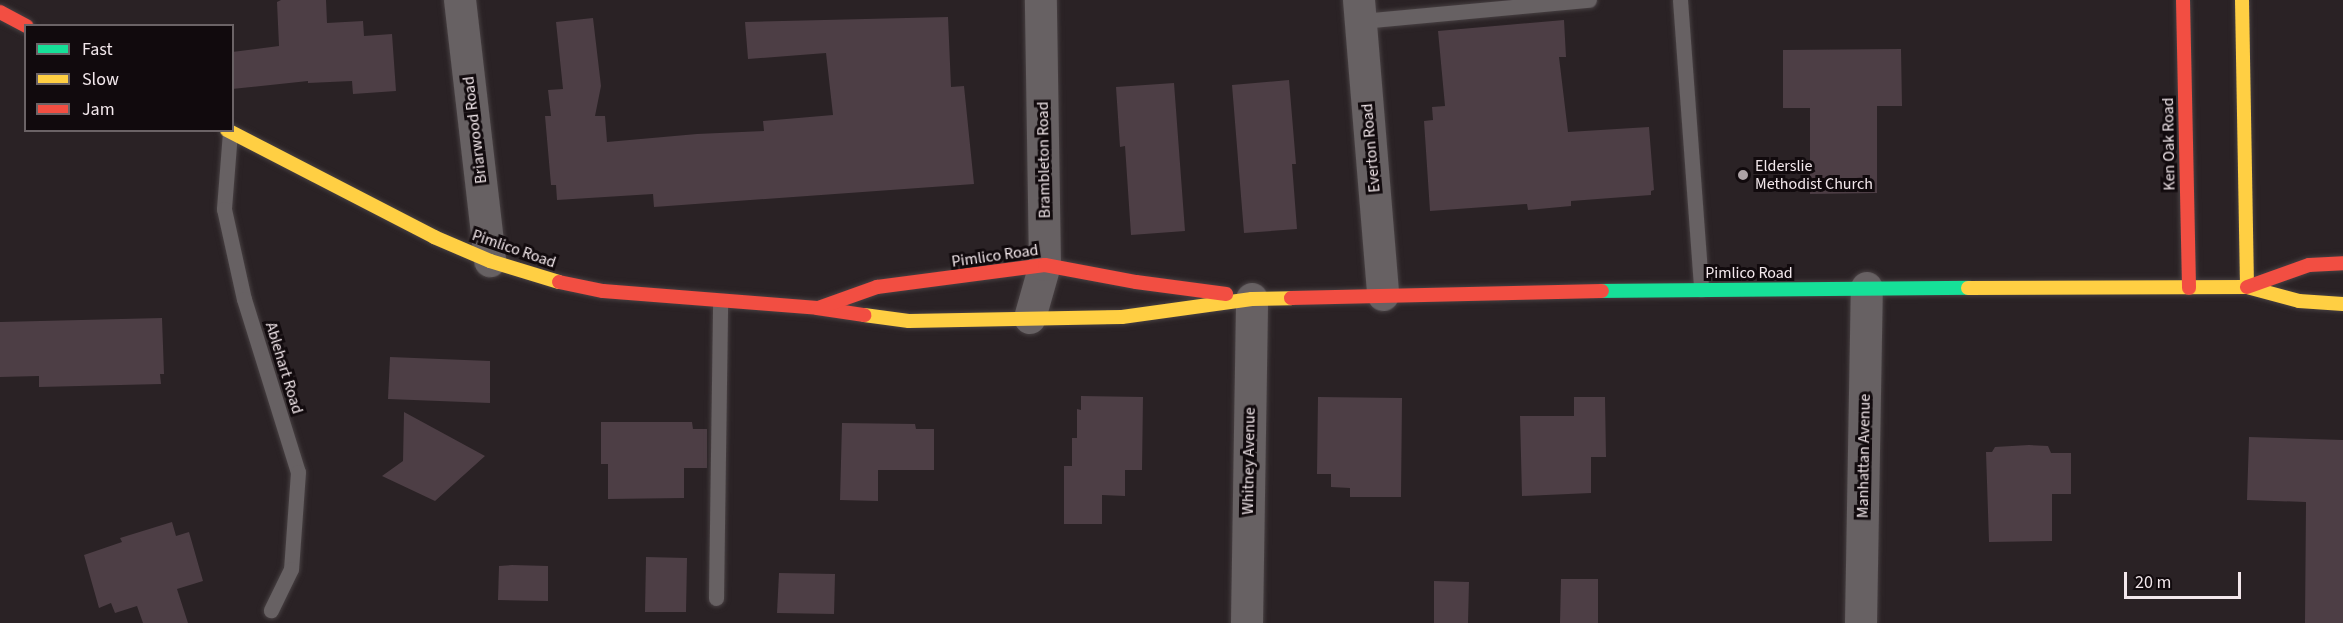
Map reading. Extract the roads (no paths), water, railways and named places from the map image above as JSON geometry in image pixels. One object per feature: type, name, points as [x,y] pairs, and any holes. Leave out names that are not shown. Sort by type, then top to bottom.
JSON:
[{"type":"street","name":"Briarwood Road","points":[[460,0],[490,261]]},
{"type":"street","name":"Brambleton Road","points":[[1030,318],[1045,265],[1041,0]]},
{"type":"street","name":"Ken Oak Road","points":[[2183,0],[2189,288]]},
{"type":"street","points":[[2242,0],[2247,287]]},
{"type":"street","name":"Everton Road","points":[[1360,10],[1383,295]]},
{"type":"street","points":[[0,12],[24,25]]},
{"type":"street","name":"Pimlico Road","points":[[230,132],[424,232],[490,261],[542,278],[603,291],[817,308],[909,321],[1145,315],[1252,299],[1867,288],[2247,287],[2299,301],[2343,304]]},
{"type":"street","name":"Pimlico Road","points":[[2247,287],[2309,265],[2343,263]]},
{"type":"street","name":"Pimlico Road","points":[[817,308],[877,287],[1045,265],[1252,299]]},
{"type":"street","name":"Manhattan Avenue","points":[[1861,623],[1867,288]]},
{"type":"street","name":"Whitney Avenue","points":[[1247,623],[1252,299]]},
{"type":"lane","points":[[1360,10],[1589,0]]},
{"type":"lane","points":[[1680,0],[1701,290]]},
{"type":"lane","name":"Ablehart Road","points":[[228,132],[224,209],[244,299],[298,472],[291,569],[271,610]]},
{"type":"lane","points":[[716,598],[720,301]]},
{"type":"place","name":"Elderslie Methodist Church","points":[[1743,175]]}]
